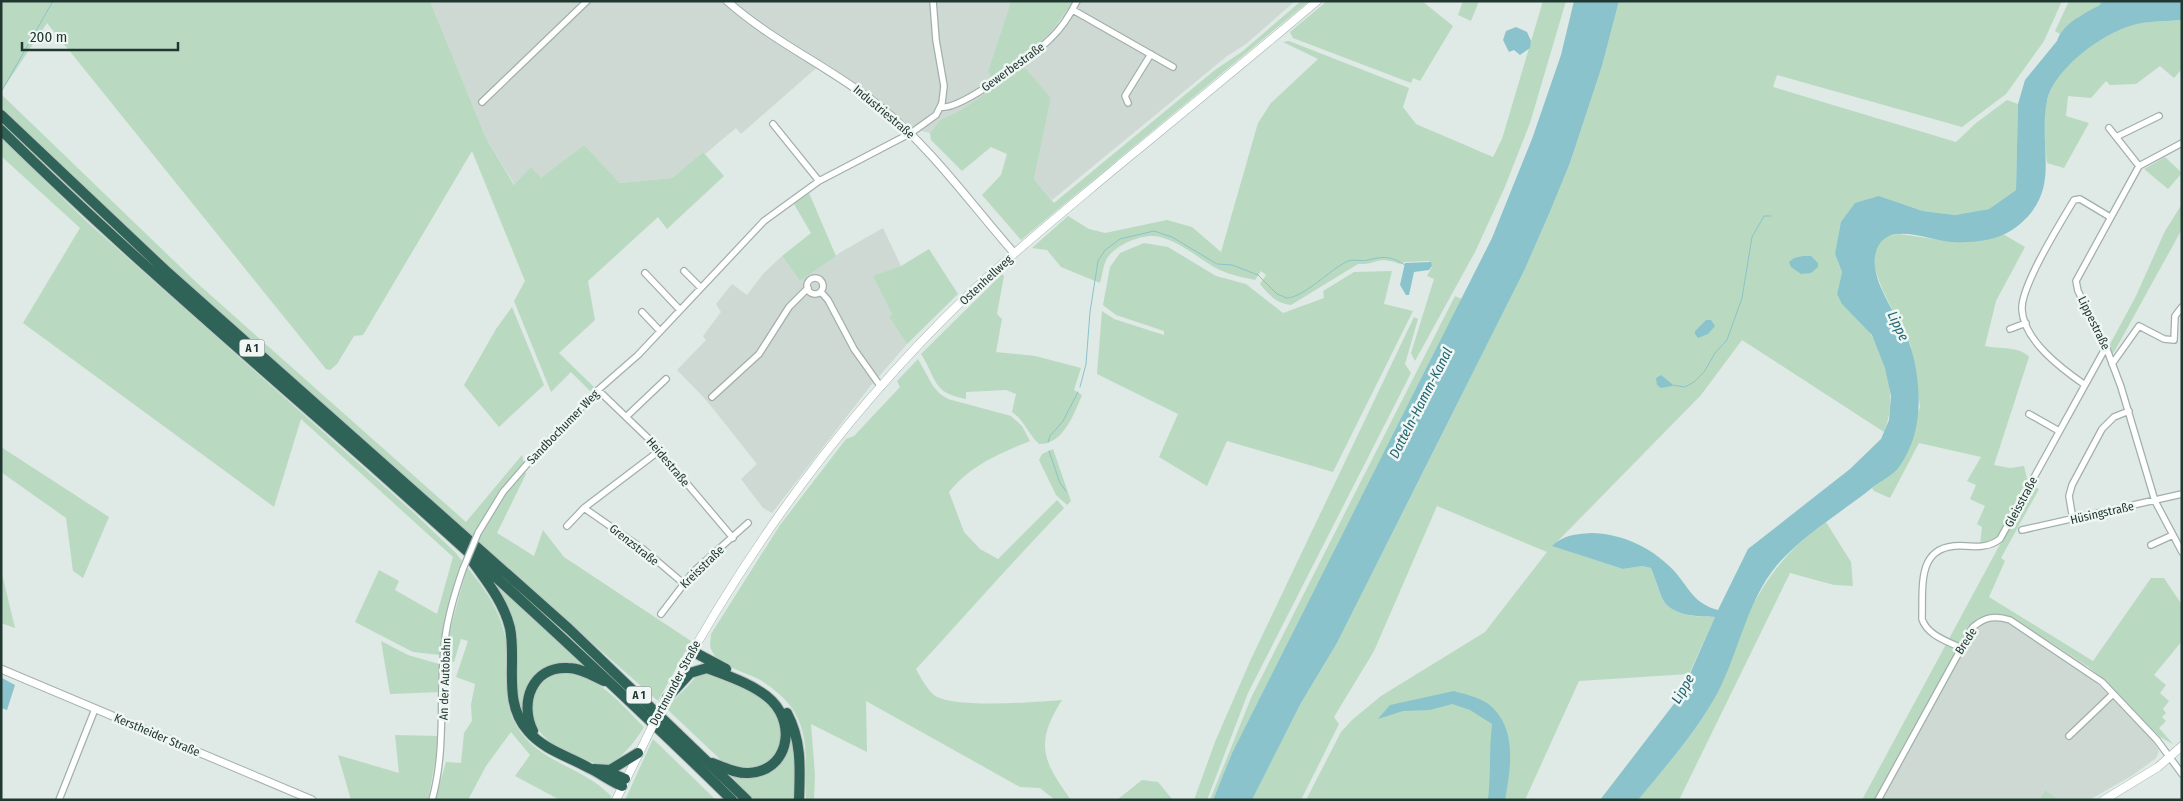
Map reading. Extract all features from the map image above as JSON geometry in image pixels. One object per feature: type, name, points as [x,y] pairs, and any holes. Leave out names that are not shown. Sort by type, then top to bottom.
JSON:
[{"type":"highway","name":"A 1","points":[[1,115],[158,264],[501,567],[747,800]]},
{"type":"highway","name":"A 1","points":[[1,130],[81,208],[190,307],[464,549],[613,685],[732,800]]},
{"type":"highway","points":[[464,549],[495,593],[507,619],[512,643],[512,692],[515,706],[524,726],[537,739],[555,752],[624,782]]},
{"type":"highway","points":[[691,653],[707,668],[755,689],[772,701],[784,717],[787,735],[780,756],[774,763],[759,772],[738,773],[709,762]]},
{"type":"highway","points":[[691,653],[766,691],[786,712],[796,731],[800,750],[799,800]]},
{"type":"highway","points":[[537,739],[529,722],[527,699],[534,685],[544,674],[559,668],[577,669],[613,685]]},
{"type":"highway","points":[[666,699],[690,674],[707,668]]},
{"type":"highway","points":[[605,771],[619,766],[638,753]]},
{"type":"highway","points":[[592,769],[605,771],[624,782]]},
{"type":"main road","name":"Ostenhellweg","points":[[713,614],[747,559],[844,430],[941,322],[1014,253],[1317,1]]},
{"type":"main road","name":"Dortmunder Straße","points":[[616,800],[666,699],[713,614]]},
{"type":"main road","points":[[2104,800],[2141,778],[2182,746]]},
{"type":"street","points":[[482,102],[587,1]]},
{"type":"street","name":"Industriestraße","points":[[727,1],[771,36],[860,91],[911,133],[1014,253]]},
{"type":"street","points":[[933,1],[936,40],[944,86],[940,107]]},
{"type":"street","name":"Gewerbestraße","points":[[940,107],[949,107],[965,100],[1038,50],[1063,25],[1077,1]]},
{"type":"street","points":[[1073,10],[1174,67]]},
{"type":"street","points":[[1128,103],[1125,96],[1151,54]]},
{"type":"street","name":"Sandbochumer Weg","points":[[478,533],[493,508],[513,481],[598,390],[638,355],[764,221],[818,181],[911,133],[930,121],[940,107]]},
{"type":"street","points":[[2116,137],[2159,116]]},
{"type":"street","points":[[773,124],[818,181]]},
{"type":"street","points":[[2108,128],[2138,166],[2182,143]]},
{"type":"street","name":"Lippestraße","points":[[2138,166],[2076,281],[2078,291],[2106,347],[2129,411],[2155,501],[2182,552]]},
{"type":"street","points":[[2084,385],[2049,356],[2038,343],[2026,323],[2022,311],[2023,298],[2035,270],[2074,200],[2080,200],[2110,217]]},
{"type":"street","points":[[684,271],[701,288]]},
{"type":"street","points":[[645,273],[680,310]]},
{"type":"street","points":[[712,397],[759,354],[789,307],[808,288],[811,280],[816,278],[823,284],[821,292]]},
{"type":"street","points":[[808,288],[815,294],[821,292]]},
{"type":"street","points":[[821,292],[828,300],[861,360],[881,387]]},
{"type":"street","points":[[2174,340],[2175,316],[2182,307]]},
{"type":"street","points":[[642,312],[660,331]]},
{"type":"street","points":[[2010,329],[2026,323]]},
{"type":"street","points":[[2112,364],[2139,326],[2164,339],[2174,340],[2182,344]]},
{"type":"street","name":"Gleisstraße","points":[[1961,648],[1934,634],[1924,625],[1922,619],[1924,574],[1929,560],[1936,550],[1944,547],[1984,546],[2000,539],[2106,347]]},
{"type":"street","points":[[627,416],[666,379]]},
{"type":"street","name":"Heidestraße","points":[[598,390],[627,416],[733,538]]},
{"type":"street","points":[[2073,520],[2069,496],[2072,485],[2102,430],[2114,417],[2129,411]]},
{"type":"street","points":[[2029,414],[2059,431]]},
{"type":"street","points":[[566,526],[584,508],[658,450]]},
{"type":"street","name":"Hüsingstraße","points":[[2022,530],[2182,494]]},
{"type":"street","name":"Grenzstraße","points":[[584,508],[643,549],[683,583]]},
{"type":"street","name":"Kreisstraße","points":[[661,614],[683,583],[703,562],[733,538],[748,523]]},
{"type":"street","name":"An der Autobahn","points":[[432,800],[441,764],[445,639],[462,569],[478,533]]},
{"type":"street","points":[[2152,546],[2173,535]]},
{"type":"street","name":"Brede","points":[[1878,800],[1973,627],[1980,621],[2001,617],[2010,620],[2090,672],[2171,756],[2182,774]]},
{"type":"street","name":"Kerstheider Straße","points":[[1,669],[312,800]]},
{"type":"street","points":[[2069,736],[2113,694]]},
{"type":"street","points":[[59,800],[95,709]]},
{"type":"shaded area","points":[[430,1],[1011,1],[988,71],[1060,22],[1073,1],[1295,1],[1246,44],[1227,56],[1052,200],[1034,179],[1051,98],[963,109],[940,120],[930,133],[914,129],[864,89],[822,63],[741,134],[736,128],[672,178],[620,183],[584,145],[541,179],[515,185],[486,138]]},
{"type":"shaded area","points":[[883,228],[901,266],[874,276],[892,314],[889,317],[907,344],[868,389],[772,513],[763,508],[741,479],[757,464],[707,401],[677,370],[706,340],[703,336],[721,312],[716,304],[732,284],[747,295],[763,274],[782,256],[800,281],[841,252]]},
{"type":"shaded area","points":[[1986,615],[2002,615],[2012,618],[2086,665],[2088,674],[2151,738],[2159,751],[2156,758],[2133,775],[2089,800],[2060,800],[2045,790],[2039,800],[1875,800],[1971,625]]},
{"type":"green space","points":[[1,1],[430,1],[486,138],[514,185],[531,167],[541,178],[584,145],[620,183],[672,178],[703,152],[724,176],[667,229],[658,217],[588,281],[595,320],[559,353],[595,388],[591,392],[571,372],[551,392],[514,301],[525,281],[472,151],[363,335],[354,336],[337,364],[330,370],[326,369],[47,23],[1,92]]},
{"type":"green space","points":[[1011,1],[1073,1],[1047,36],[1017,61],[992,78],[988,71]]},
{"type":"green space","points":[[1301,1],[1309,1],[1021,240],[982,195],[1001,175],[1007,154],[991,147],[962,171],[931,140],[930,133],[940,120],[963,109],[1024,67],[1051,98],[1034,179],[1054,203],[1215,70],[1243,51]]},
{"type":"green space","points":[[1327,1],[1422,1],[1453,26],[1420,81],[1413,78],[1411,83],[1293,38],[1290,32]]},
{"type":"green space","points":[[1463,1],[1479,1],[1471,21],[1458,15]]},
{"type":"green space","points":[[1543,1],[1566,1],[1530,123],[1504,189],[1475,252],[1415,361],[1411,353],[1434,279],[1427,276],[1432,267],[1429,261],[1400,264],[1381,260],[1358,264],[1291,305],[1273,298],[1267,292],[1260,284],[1266,275],[1261,271],[1255,280],[1229,273],[1214,267],[1181,246],[1160,237],[1146,236],[1138,238],[1116,249],[1106,260],[1100,283],[1061,267],[1047,250],[1032,248],[1068,216],[1089,229],[1105,233],[1167,220],[1192,227],[1221,252],[1258,123],[1271,103],[1318,59],[1283,42],[1289,41],[1409,88],[1403,107],[1416,124],[1493,157],[1502,139]]},
{"type":"green space","points":[[1619,1],[2062,1],[2044,41],[2006,94],[1962,127],[1777,75],[1773,87],[1956,142],[1976,123],[2007,100],[2018,104],[2016,190],[1989,209],[1955,215],[1923,211],[1879,196],[1835,254],[1842,272],[1837,294],[1869,330],[1878,347],[1886,371],[1889,383],[1890,408],[1884,432],[1742,340],[1701,395],[1553,546],[1623,569],[1642,566],[1651,568],[1662,598],[1672,609],[1701,617],[1715,617],[1689,674],[1579,681],[1525,800],[1306,800],[1341,732],[1352,720],[1381,696],[1485,632],[1547,552],[1437,506],[1374,651],[1334,717],[1339,724],[1301,800],[1252,800],[1301,703],[1337,643],[1524,271],[1570,163],[1602,66]]},
{"type":"green space","points":[[2069,1],[2101,1],[2100,5],[2078,17],[2060,34],[2055,31]]},
{"type":"green space","points":[[2182,20],[2182,69],[2174,78],[2160,66],[2136,84],[2110,85],[2106,81],[2091,98],[2068,96],[2066,116],[2089,123],[2064,168],[2047,163],[2044,128],[2049,94],[2055,82],[2073,60],[2097,41],[2123,28],[2141,23]]},
{"type":"green space","points":[[1,94],[197,283],[466,522],[522,455],[526,474],[497,533],[534,556],[543,530],[564,557],[691,641],[658,701],[307,392],[53,161],[1,108]]},
{"type":"green space","points":[[1,138],[86,221],[412,511],[456,553],[462,561],[447,611],[440,655],[413,652],[355,622],[379,570],[399,581],[395,590],[437,614],[453,557],[301,419],[274,507],[23,323],[80,228],[1,156]]},
{"type":"green space","points":[[2165,157],[2182,173],[2168,189],[2144,169]]},
{"type":"green space","points":[[809,193],[836,256],[800,281],[782,256],[811,233],[794,204]]},
{"type":"green space","points":[[2182,204],[2182,229],[2113,354],[2109,346],[2136,296],[2165,231]]},
{"type":"green space","points":[[1899,234],[1964,242],[1977,241],[2003,234],[2025,247],[1996,301],[1985,346],[2015,349],[2029,357],[1994,465],[2010,468],[2024,466],[2028,483],[1999,535],[1994,540],[1980,545],[1982,527],[1977,524],[1985,506],[1970,499],[1976,485],[1967,481],[1981,457],[1919,443],[1890,498],[1874,491],[1872,488],[1899,467],[1920,407],[1911,346],[1883,291],[1874,267],[1875,252],[1880,243],[1885,237]]},
{"type":"green space","points":[[1144,243],[1168,247],[1216,276],[1246,284],[1283,313],[1324,298],[1323,291],[1354,272],[1392,271],[1384,304],[1413,311],[1333,472],[1227,441],[1207,486],[1159,457],[1178,414],[1097,374],[1102,311],[1114,319],[1164,335],[1164,331],[1116,315],[1103,305],[1110,267],[1120,253]]},
{"type":"green space","points":[[929,249],[958,294],[907,344],[889,317],[892,314],[873,276],[901,266]]},
{"type":"green space","points":[[1002,274],[1004,276],[997,314],[1002,319],[996,352],[1035,356],[1081,368],[1074,390],[1082,395],[1075,411],[1061,434],[1047,443],[1039,444],[1020,419],[1012,412],[1016,394],[1006,390],[966,392],[966,399],[947,393],[937,384],[921,354]]},
{"type":"green space","points":[[1455,296],[1462,299],[1232,753],[1213,800],[1210,800],[1251,698]]},
{"type":"green space","points":[[512,307],[544,385],[499,427],[464,385],[496,329]]},
{"type":"green space","points":[[1414,317],[1418,319],[1405,364],[1411,373],[1248,693],[1207,800],[1194,800],[1215,742],[1251,659]]},
{"type":"green space","points":[[918,359],[933,386],[940,394],[948,399],[1011,416],[1022,426],[1030,441],[976,467],[966,474],[949,492],[964,532],[980,549],[998,559],[1057,500],[1064,508],[916,669],[934,695],[958,702],[995,704],[1062,700],[1053,715],[1045,741],[1048,763],[1071,800],[1055,800],[1040,788],[1020,787],[866,701],[867,752],[811,724],[815,775],[814,800],[806,800],[805,744],[800,723],[792,708],[780,695],[762,681],[726,665],[715,655],[710,647],[711,634],[780,525],[846,439],[854,436],[900,387],[897,381]]},
{"type":"green space","points":[[1,447],[109,517],[83,578],[73,571],[66,518],[1,472]]},
{"type":"green space","points":[[1053,449],[1071,501],[1067,505],[1056,495],[1039,460],[1042,454]]},
{"type":"green space","points":[[2032,485],[2039,489],[2001,558],[2005,561],[1989,597],[2093,661],[2151,578],[2164,578],[2182,605],[2182,641],[2154,675],[2166,685],[2160,693],[2169,701],[2163,709],[2166,713],[2162,717],[2166,721],[2159,728],[2173,744],[2160,737],[2102,678],[2086,665],[2012,618],[2000,615],[1990,616],[1980,619],[1971,625],[1875,800],[1862,800]]},
{"type":"green space","points":[[1826,522],[1851,562],[1853,586],[1834,585],[1790,573],[1679,800],[1638,800],[1682,747],[1711,704],[1719,689],[1746,621],[1757,598],[1773,573],[1802,541]]},
{"type":"green space","points":[[467,567],[488,595],[502,625],[508,658],[507,688],[509,708],[517,727],[537,749],[600,786],[611,796],[610,800],[560,800],[515,776],[530,755],[511,732],[486,766],[468,800],[435,800],[446,762],[461,763],[464,733],[472,721],[471,705],[475,684],[456,677],[468,641],[461,639],[454,662],[446,660],[450,630]]},
{"type":"green space","points":[[1,570],[15,628],[1,623]]},
{"type":"green space","points":[[487,576],[590,671],[541,674],[526,718],[518,710],[514,649]]},
{"type":"green space","points":[[381,641],[408,655],[439,664],[440,692],[390,694]]},
{"type":"green space","points":[[564,672],[588,679],[598,685],[617,700],[644,727],[626,751],[614,762],[602,766],[579,757],[547,740],[539,731],[534,721],[532,709],[533,696],[546,679]]},
{"type":"green space","points":[[708,673],[741,686],[757,694],[770,705],[779,719],[782,732],[780,745],[774,755],[765,763],[753,767],[739,767],[723,762],[667,709],[696,675]]},
{"type":"green space","points":[[788,730],[794,734],[796,800],[754,800],[726,771],[774,766]]},
{"type":"green space","points":[[395,735],[440,736],[428,800],[351,800],[338,755],[399,773]]},
{"type":"green space","points":[[653,739],[716,800],[625,800]]},
{"type":"green space","points":[[1142,780],[1158,782],[1173,800],[1117,800]]},
{"type":"green space","points":[[2045,790],[2060,800],[2039,800]]},
{"type":"water","name":"Datteln-Hamm-Kanal","points":[[1574,1],[1619,1],[1602,66],[1570,163],[1524,271],[1337,643],[1301,703],[1252,800],[1213,800],[1232,753],[1492,238],[1532,139],[1561,55]]},
{"type":"water","name":"Lippe","points":[[2101,1],[2182,1],[2182,20],[2137,24],[2110,34],[2083,53],[2060,76],[2047,101],[2044,186],[2038,201],[2028,216],[2012,230],[1991,239],[1967,242],[1944,241],[1903,234],[1893,235],[1885,238],[1879,245],[1875,257],[1875,270],[1885,297],[1907,336],[1918,381],[1918,414],[1913,440],[1906,456],[1894,473],[1799,543],[1777,565],[1758,594],[1725,676],[1710,706],[1681,748],[1638,800],[1600,800],[1680,696],[1715,617],[1686,614],[1672,609],[1662,598],[1651,568],[1642,566],[1623,569],[1552,546],[1565,537],[1585,533],[1603,534],[1626,539],[1648,550],[1668,564],[1698,600],[1718,610],[1748,549],[1850,469],[1881,439],[1889,420],[1891,396],[1885,368],[1872,335],[1842,304],[1837,294],[1842,272],[1835,254],[1841,222],[1855,203],[1879,196],[1923,211],[1955,215],[1989,209],[2016,190],[2018,104],[2025,80],[2057,41],[2064,29],[2075,19],[2100,5]]},
{"type":"water","points":[[1516,27],[1527,32],[1531,41],[1530,48],[1520,55],[1514,50],[1509,52],[1503,40],[1506,31]]},
{"type":"water","points":[[1811,256],[1818,263],[1818,267],[1811,273],[1801,274],[1791,267],[1789,262],[1794,258]]},
{"type":"water","points":[[1431,262],[1432,266],[1429,270],[1414,272],[1409,295],[1406,295],[1400,285],[1405,263]]},
{"type":"water","points":[[1706,320],[1711,320],[1715,326],[1708,334],[1698,338],[1695,331]]},
{"type":"water","points":[[1661,375],[1672,386],[1661,388],[1657,385],[1656,378]]},
{"type":"water","points":[[2,678],[15,685],[7,710],[1,708]]},
{"type":"water","points":[[1454,691],[1475,697],[1487,703],[1497,712],[1504,723],[1510,748],[1505,800],[1488,800],[1492,724],[1470,710],[1452,704],[1430,710],[1403,711],[1378,719],[1390,705]]},
{"type":"waterway","points":[[1,92],[53,1]]},
{"type":"waterway","points":[[1672,385],[1685,387],[1694,382],[1704,372],[1715,353],[1727,340],[1742,298],[1752,237],[1764,216],[1771,216]]},
{"type":"waterway","points":[[1080,387],[1086,364],[1090,312],[1098,261],[1105,250],[1120,239],[1154,231],[1172,237],[1217,264],[1232,265],[1258,275],[1277,294],[1287,298],[1301,293],[1349,261],[1387,258],[1405,265]]},
{"type":"waterway","points":[[1048,442],[1050,436],[1063,421],[1078,392]]},
{"type":"waterway","points":[[1049,451],[1060,483],[1066,491]]}]
